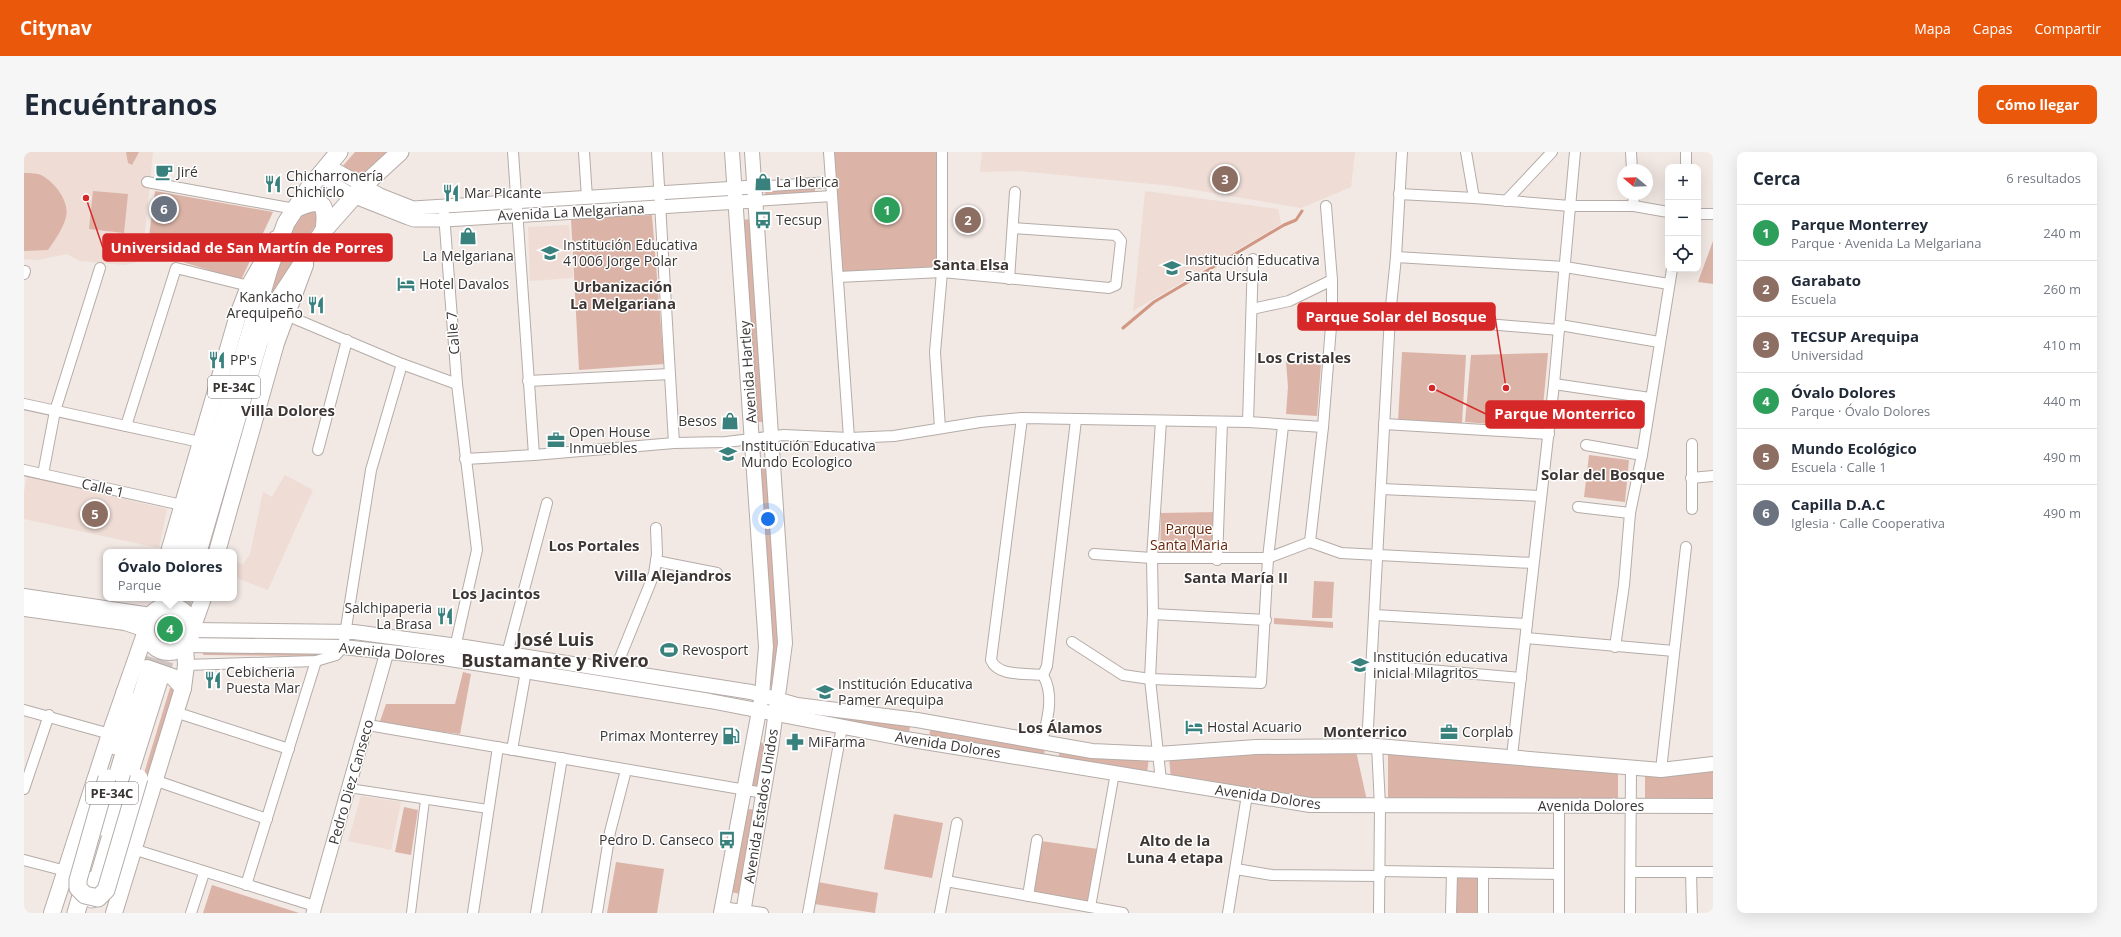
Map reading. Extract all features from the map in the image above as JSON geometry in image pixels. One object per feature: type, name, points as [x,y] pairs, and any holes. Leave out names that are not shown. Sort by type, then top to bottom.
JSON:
[{"type":"highway","name":"PE-34C","points":[[186,549],[264,288],[291,216],[323,170],[339,152]]},
{"type":"highway","name":"PE-34C","points":[[199,549],[259,342],[279,299],[324,230],[359,192],[400,152]]},
{"type":"highway","points":[[291,216],[308,203],[318,202],[322,205],[326,216],[324,230]]},
{"type":"highway","name":"PE-34C","points":[[76,913],[150,676]]},
{"type":"highway","name":"PE-34C","points":[[88,913],[150,676]]},
{"type":"highway","points":[[125,692],[119,728],[107,778],[78,880],[78,888],[85,894],[98,898],[106,890],[146,779],[161,698],[150,676]]},
{"type":"main road","name":"Avenida Hartley","points":[[732,152],[737,202],[766,647],[762,695],[758,711]]},
{"type":"main road","name":"Avenida Hartley","points":[[752,152],[785,643],[778,700]]},
{"type":"main road","points":[[170,549],[238,315],[259,265],[291,216]]},
{"type":"main road","points":[[217,549],[276,343],[309,253]]},
{"type":"main road","points":[[24,596],[152,614],[166,606],[181,609],[190,621],[183,688],[175,712],[146,779],[132,849],[114,913]]},
{"type":"main road","points":[[150,676],[146,631],[156,601]]},
{"type":"main road","points":[[146,631],[148,638],[158,649],[172,652],[189,637],[202,601]]},
{"type":"main road","points":[[24,609],[125,623],[146,631]]},
{"type":"main road","name":"Avenida Dolores","points":[[189,637],[346,632],[454,653],[526,671],[776,714],[914,740],[1310,805],[1713,806]]},
{"type":"main road","name":"Avenida Dolores","points":[[189,637],[340,651],[507,654],[615,670],[762,695],[778,700],[826,710],[917,720],[1092,751],[1158,754],[1256,747],[1372,746],[1512,756],[1661,770],[1713,764]]},
{"type":"main road","points":[[150,676],[142,668],[149,668],[173,677],[183,688]]},
{"type":"main road","points":[[52,913],[125,692],[150,676]]},
{"type":"main road","name":"Avenida Estados Unidos","points":[[743,911],[764,793],[778,700]]},
{"type":"main road","name":"Avenida Estados Unidos","points":[[722,910],[758,711]]},
{"type":"main road","points":[[914,740],[917,720]]},
{"type":"main road","points":[[751,745],[760,739],[765,740],[771,748]]},
{"type":"main road","points":[[1046,743],[1046,761]]},
{"type":"street","points":[[512,152],[534,455]]},
{"type":"street","points":[[584,152],[587,198]]},
{"type":"street","points":[[657,152],[674,443]]},
{"type":"street","points":[[829,152],[849,438]]},
{"type":"street","points":[[940,428],[935,352],[942,272],[942,152]]},
{"type":"street","points":[[1380,913],[1380,806],[1372,746],[1372,665],[1375,616],[1376,555],[1390,316],[1396,257],[1402,152]]},
{"type":"street","points":[[1466,152],[1474,198]]},
{"type":"street","points":[[1506,201],[1552,152]]},
{"type":"street","points":[[1512,756],[1549,434],[1575,152]]},
{"type":"street","points":[[1631,152],[1632,164]]},
{"type":"street","points":[[1686,152],[1686,164]]},
{"type":"street","name":"Avenida La Melgariana","points":[[323,170],[359,192],[380,195],[413,208],[444,213],[517,215],[832,196]]},
{"type":"street","points":[[147,182],[291,216]]},
{"type":"street","name":"Avenida La Melgariana","points":[[444,213],[516,202],[831,182]]},
{"type":"street","points":[[1009,279],[1015,192]]},
{"type":"street","points":[[1399,194],[1474,198],[1570,206],[1634,206],[1665,211]]},
{"type":"street","points":[[1634,200],[1634,206]]},
{"type":"street","points":[[1310,542],[1323,427],[1332,314],[1332,280],[1326,206]]},
{"type":"street","name":"Calle 7","points":[[444,213],[457,384],[477,550],[454,653]]},
{"type":"street","points":[[1701,214],[1713,214]]},
{"type":"street","points":[[838,277],[942,272],[1109,288],[1116,285],[1121,241],[1116,235],[1013,228]]},
{"type":"street","points":[[1396,257],[1565,267],[1669,284]]},
{"type":"street","points":[[1248,422],[1252,309],[1252,259]]},
{"type":"street","points":[[43,474],[55,411],[100,268]]},
{"type":"street","points":[[126,426],[176,268],[249,286]]},
{"type":"street","points":[[1615,647],[1624,585],[1630,513],[1642,455],[1671,272]]},
{"type":"street","points":[[1252,309],[1288,301],[1332,280]]},
{"type":"street","points":[[1332,314],[1390,316],[1559,327],[1659,342]]},
{"type":"street","points":[[286,315],[402,364],[457,384]]},
{"type":"street","points":[[318,450],[347,340]]},
{"type":"street","points":[[186,665],[316,661],[340,651],[346,632],[371,470],[402,364]]},
{"type":"street","points":[[528,381],[670,374]]},
{"type":"street","points":[[1554,384],[1650,398]]},
{"type":"street","points":[[24,404],[200,442]]},
{"type":"street","points":[[1022,418],[991,660],[994,666],[1000,671],[1043,675]]},
{"type":"street","points":[[465,459],[534,455],[674,443],[726,442],[784,435],[849,438],[894,436],[940,428],[1022,418],[1248,422],[1283,426],[1323,427]]},
{"type":"street","points":[[1043,675],[1047,666],[1076,420]]},
{"type":"street","points":[[1161,421],[1152,558],[1153,614],[1150,678],[1161,781]]},
{"type":"street","points":[[1217,560],[1222,422]]},
{"type":"street","points":[[1384,424],[1549,434]]},
{"type":"street","points":[[1072,642],[1123,675],[1150,678],[1261,683],[1266,620],[1268,558],[1283,426]]},
{"type":"street","points":[[1692,444],[1692,509]]},
{"type":"street","points":[[1586,445],[1642,455]]},
{"type":"street","name":"Calle 1","points":[[24,470],[182,505]]},
{"type":"street","points":[[1691,478],[1713,476]]},
{"type":"street","points":[[1381,489],[1541,496]]},
{"type":"street","points":[[507,654],[546,503]]},
{"type":"street","points":[[1578,507],[1630,513]]},
{"type":"street","points":[[615,670],[654,574],[656,562],[656,528]]},
{"type":"street","points":[[1094,554],[1217,560],[1268,558],[1310,542],[1341,553],[1533,563]]},
{"type":"street","points":[[1661,770],[1686,547]]},
{"type":"street","points":[[656,562],[717,573]]},
{"type":"street","points":[[1153,614],[1266,620]]},
{"type":"street","points":[[1375,616],[1527,624]]},
{"type":"street","points":[[1526,638],[1674,651]]},
{"type":"street","name":"Pedro Diez Canseco","points":[[314,910],[368,725],[387,652]]},
{"type":"street","points":[[246,885],[316,661]]},
{"type":"street","points":[[1372,665],[1521,678]]},
{"type":"street","points":[[512,750],[526,671]]},
{"type":"street","points":[[1043,675],[1048,683],[1050,699],[1046,743]]},
{"type":"street","points":[[24,710],[110,734]]},
{"type":"street","points":[[175,712],[289,749]]},
{"type":"street","points":[[24,789],[49,716]]},
{"type":"street","points":[[368,725],[764,793]]},
{"type":"street","points":[[808,913],[842,727]]},
{"type":"street","points":[[473,913],[498,747]]},
{"type":"street","points":[[536,913],[562,758]]},
{"type":"street","points":[[1630,913],[1631,768]]},
{"type":"street","points":[[597,913],[610,832],[626,770]]},
{"type":"street","points":[[1091,907],[1115,773]]},
{"type":"street","points":[[146,779],[267,819]]},
{"type":"street","points":[[349,788],[488,809]]},
{"type":"street","points":[[1228,913],[1247,794]]},
{"type":"street","points":[[410,913],[425,800]]},
{"type":"street","points":[[1559,806],[1559,913]]},
{"type":"street","points":[[940,913],[957,823]]},
{"type":"street","points":[[1028,896],[1037,840]]},
{"type":"street","points":[[132,849],[204,873],[246,885],[314,910]]},
{"type":"street","points":[[24,860],[66,871]]},
{"type":"street","points":[[1236,869],[1272,875],[1560,874]]},
{"type":"street","points":[[1631,872],[1713,872]]},
{"type":"street","points":[[1691,872],[1692,913]]},
{"type":"street","points":[[191,913],[204,873]]},
{"type":"street","points":[[1451,913],[1452,874]]},
{"type":"street","points":[[1483,874],[1483,913]]},
{"type":"street","points":[[946,881],[1123,913]]},
{"type":"street","points":[[722,910],[763,913]]},
{"type":"shaded area","points":[[24,152],[153,152],[142,261],[124,265],[80,261],[67,254],[37,260],[24,259]]},
{"type":"shaded area","points":[[982,152],[1355,152],[1351,187],[1301,208],[1172,186],[1020,171],[980,172]]},
{"type":"shaded area","name":"Institución Educativa Santa Ursula","points":[[1145,191],[1278,209],[1281,224],[1133,311]]},
{"type":"shaded area","name":"Institución Educativa 41006 Jorge Polar","points":[[569,225],[573,278],[530,281],[528,227]]},
{"type":"shaded area","points":[[285,475],[313,490],[268,590],[237,578],[237,563],[243,564],[250,554],[263,492],[272,497]]},
{"type":"shaded area","points":[[27,476],[167,509],[159,548],[24,519],[24,493]]},
{"type":"shaded area","points":[[361,796],[401,802],[391,850],[348,841]]},
{"type":"green space","points":[[126,152],[139,152],[132,165],[128,163]]},
{"type":"green space","points":[[355,152],[389,152],[361,177],[341,168]]},
{"type":"green space","points":[[834,152],[937,152],[937,268],[842,274]]},
{"type":"green space","points":[[24,173],[39,174],[48,179],[57,188],[66,205],[67,211],[63,226],[48,250],[24,251]]},
{"type":"green space","points":[[815,188],[815,194],[764,196],[766,191]]},
{"type":"green space","points":[[93,191],[128,194],[124,233],[89,229]]},
{"type":"green space","points":[[155,191],[273,212],[241,280],[147,251]]},
{"type":"green space","points":[[650,198],[650,202],[523,210],[523,205]]},
{"type":"green space","points":[[306,207],[317,207],[319,221],[301,246],[268,307],[265,301],[285,240]]},
{"type":"green space","points":[[652,215],[664,364],[579,370],[571,219]]},
{"type":"green space","points":[[751,219],[765,422],[755,422],[742,220]]},
{"type":"green space","points":[[1713,241],[1713,284],[1698,282]]},
{"type":"green space","points":[[1402,352],[1466,355],[1462,424],[1398,421]]},
{"type":"green space","points":[[1548,353],[1541,428],[1465,422],[1471,355]]},
{"type":"green space","points":[[1286,361],[1321,365],[1317,416],[1286,414],[1288,387]]},
{"type":"green space","points":[[1589,455],[1629,460],[1625,502],[1584,497]]},
{"type":"green space","points":[[758,458],[767,458],[780,642],[774,686],[767,685]]},
{"type":"green space","name":"Parque Santa Maria","points":[[1218,512],[1215,560],[1160,560],[1161,513]]},
{"type":"green space","points":[[1314,581],[1334,582],[1332,618],[1312,618]]},
{"type":"green space","points":[[170,618],[178,621],[181,629],[178,637],[170,640],[162,637],[159,629],[162,621]]},
{"type":"green space","points":[[1274,618],[1333,622],[1333,628],[1274,624]]},
{"type":"green space","points":[[201,652],[319,653],[318,656],[204,655]]},
{"type":"green space","points":[[463,672],[471,674],[460,734],[379,724],[386,704],[455,704]]},
{"type":"green space","points":[[170,688],[176,689],[127,851],[121,849]]},
{"type":"green space","points":[[823,717],[868,718],[910,726],[909,733]]},
{"type":"green space","points":[[931,727],[1045,748],[1044,756],[929,736]]},
{"type":"green space","points":[[760,742],[766,745],[759,785],[754,786],[750,784]]},
{"type":"green space","points":[[1264,750],[1356,751],[1367,801],[1313,801],[1171,778],[1169,758]]},
{"type":"green space","points":[[1060,751],[1149,758],[1147,773],[1058,759]]},
{"type":"green space","points":[[1388,752],[1618,772],[1618,802],[1388,802]]},
{"type":"green space","points":[[1713,769],[1713,803],[1645,802],[1645,774]]},
{"type":"green space","points":[[404,807],[418,810],[411,855],[395,852]]},
{"type":"green space","points":[[744,808],[755,810],[741,894],[730,892]]},
{"type":"green space","points":[[894,814],[943,823],[932,878],[884,869]]},
{"type":"green space","points":[[1041,841],[1098,849],[1089,902],[1032,893]]},
{"type":"green space","points":[[616,862],[664,869],[657,913],[607,913]]},
{"type":"green space","points":[[1454,878],[1480,878],[1479,913],[1454,913]]},
{"type":"green space","points":[[818,882],[878,893],[875,913],[814,904]]},
{"type":"green space","points":[[212,885],[299,913],[203,913]]},
{"type":"waterway","points":[[1123,328],[1154,302],[1284,225],[1296,220],[1302,211]]},
{"type":"tunnel","points":[[148,674],[170,601]]},
{"type":"tunnel","points":[[160,677],[183,601]]},
{"type":"place","name":"Jiré","points":[[164,172]]},
{"type":"place","name":"TECSUP Arequipa","points":[[1225,179]]},
{"type":"place","name":"La Iberica","points":[[763,182]]},
{"type":"place","name":"Chicharronería Chichiclo","points":[[273,184]]},
{"type":"place","name":"Mar Picante","points":[[451,193]]},
{"type":"place","name":"Universidad de San Martín de Porres","points":[[86,198]]},
{"type":"place","name":"Capilla D.A.C","points":[[164,209]]},
{"type":"place","name":"Parque Monterrey","points":[[887,210]]},
{"type":"place","name":"Tecsup","points":[[763,220]]},
{"type":"place","name":"Garabato","points":[[968,220]]},
{"type":"place","name":"La Melgariana","points":[[468,236]]},
{"type":"place","name":"Institución Educativa 41006 Jorge Polar","points":[[550,253]]},
{"type":"place","name":"Institución Educativa Santa Ursula","points":[[1172,268]]},
{"type":"place","name":"Hotel Davalos","points":[[406,284]]},
{"type":"place","name":"Kankacho Arequipeño","points":[[316,305]]},
{"type":"place","name":"PP's","points":[[217,360]]},
{"type":"place","name":"Parque Monterrico","points":[[1432,388]]},
{"type":"place","name":"Parque Solar del Bosque","points":[[1506,388]]},
{"type":"place","name":"Besos","points":[[730,421]]},
{"type":"place","name":"Open House Inmuebles","points":[[556,440]]},
{"type":"place","name":"Institución Educativa Mundo Ecologico","points":[[728,454]]},
{"type":"place","name":"Mundo Ecológico","points":[[95,514]]},
{"type":"place","name":"Salchipaperia La Brasa","points":[[445,616]]},
{"type":"place","name":"Óvalo Dolores","points":[[170,629]]},
{"type":"place","name":"Revosport","points":[[669,650]]},
{"type":"place","name":"Institución educativa inicial Milagritos","points":[[1360,665]]},
{"type":"place","name":"Cebicheria Puesta Mar","points":[[213,680]]},
{"type":"place","name":"Institución Educativa Pamer Arequipa","points":[[825,692]]},
{"type":"place","name":"Hostal Acuario","points":[[1194,727]]},
{"type":"place","name":"Corplab","points":[[1449,732]]},
{"type":"place","name":"Primax Monterrey","points":[[731,736]]},
{"type":"place","name":"MiFarma","points":[[795,742]]},
{"type":"place","name":"Pedro D. Canseco","points":[[727,840]]},
{"type":"district","name":"Santa Elsa","points":[[971,265]]},
{"type":"district","name":"Urbanización La Melgariana","points":[[623,296]]},
{"type":"district","name":"Los Cristales","points":[[1304,358]]},
{"type":"district","name":"Villa Dolores","points":[[288,411]]},
{"type":"district","name":"Solar del Bosque","points":[[1603,475]]},
{"type":"district","name":"Los Portales","points":[[594,546]]},
{"type":"district","name":"Villa Alejandros","points":[[673,576]]},
{"type":"district","name":"Santa María II","points":[[1236,578]]},
{"type":"district","name":"Los Jacintos","points":[[496,594]]},
{"type":"district","name":"José Luis Bustamante y Rivero","points":[[555,650]]},
{"type":"district","name":"Los Álamos","points":[[1060,728]]},
{"type":"district","name":"Monterrico","points":[[1365,732]]},
{"type":"district","name":"Alto de la Luna 4 etapa","points":[[1175,850]]}]
